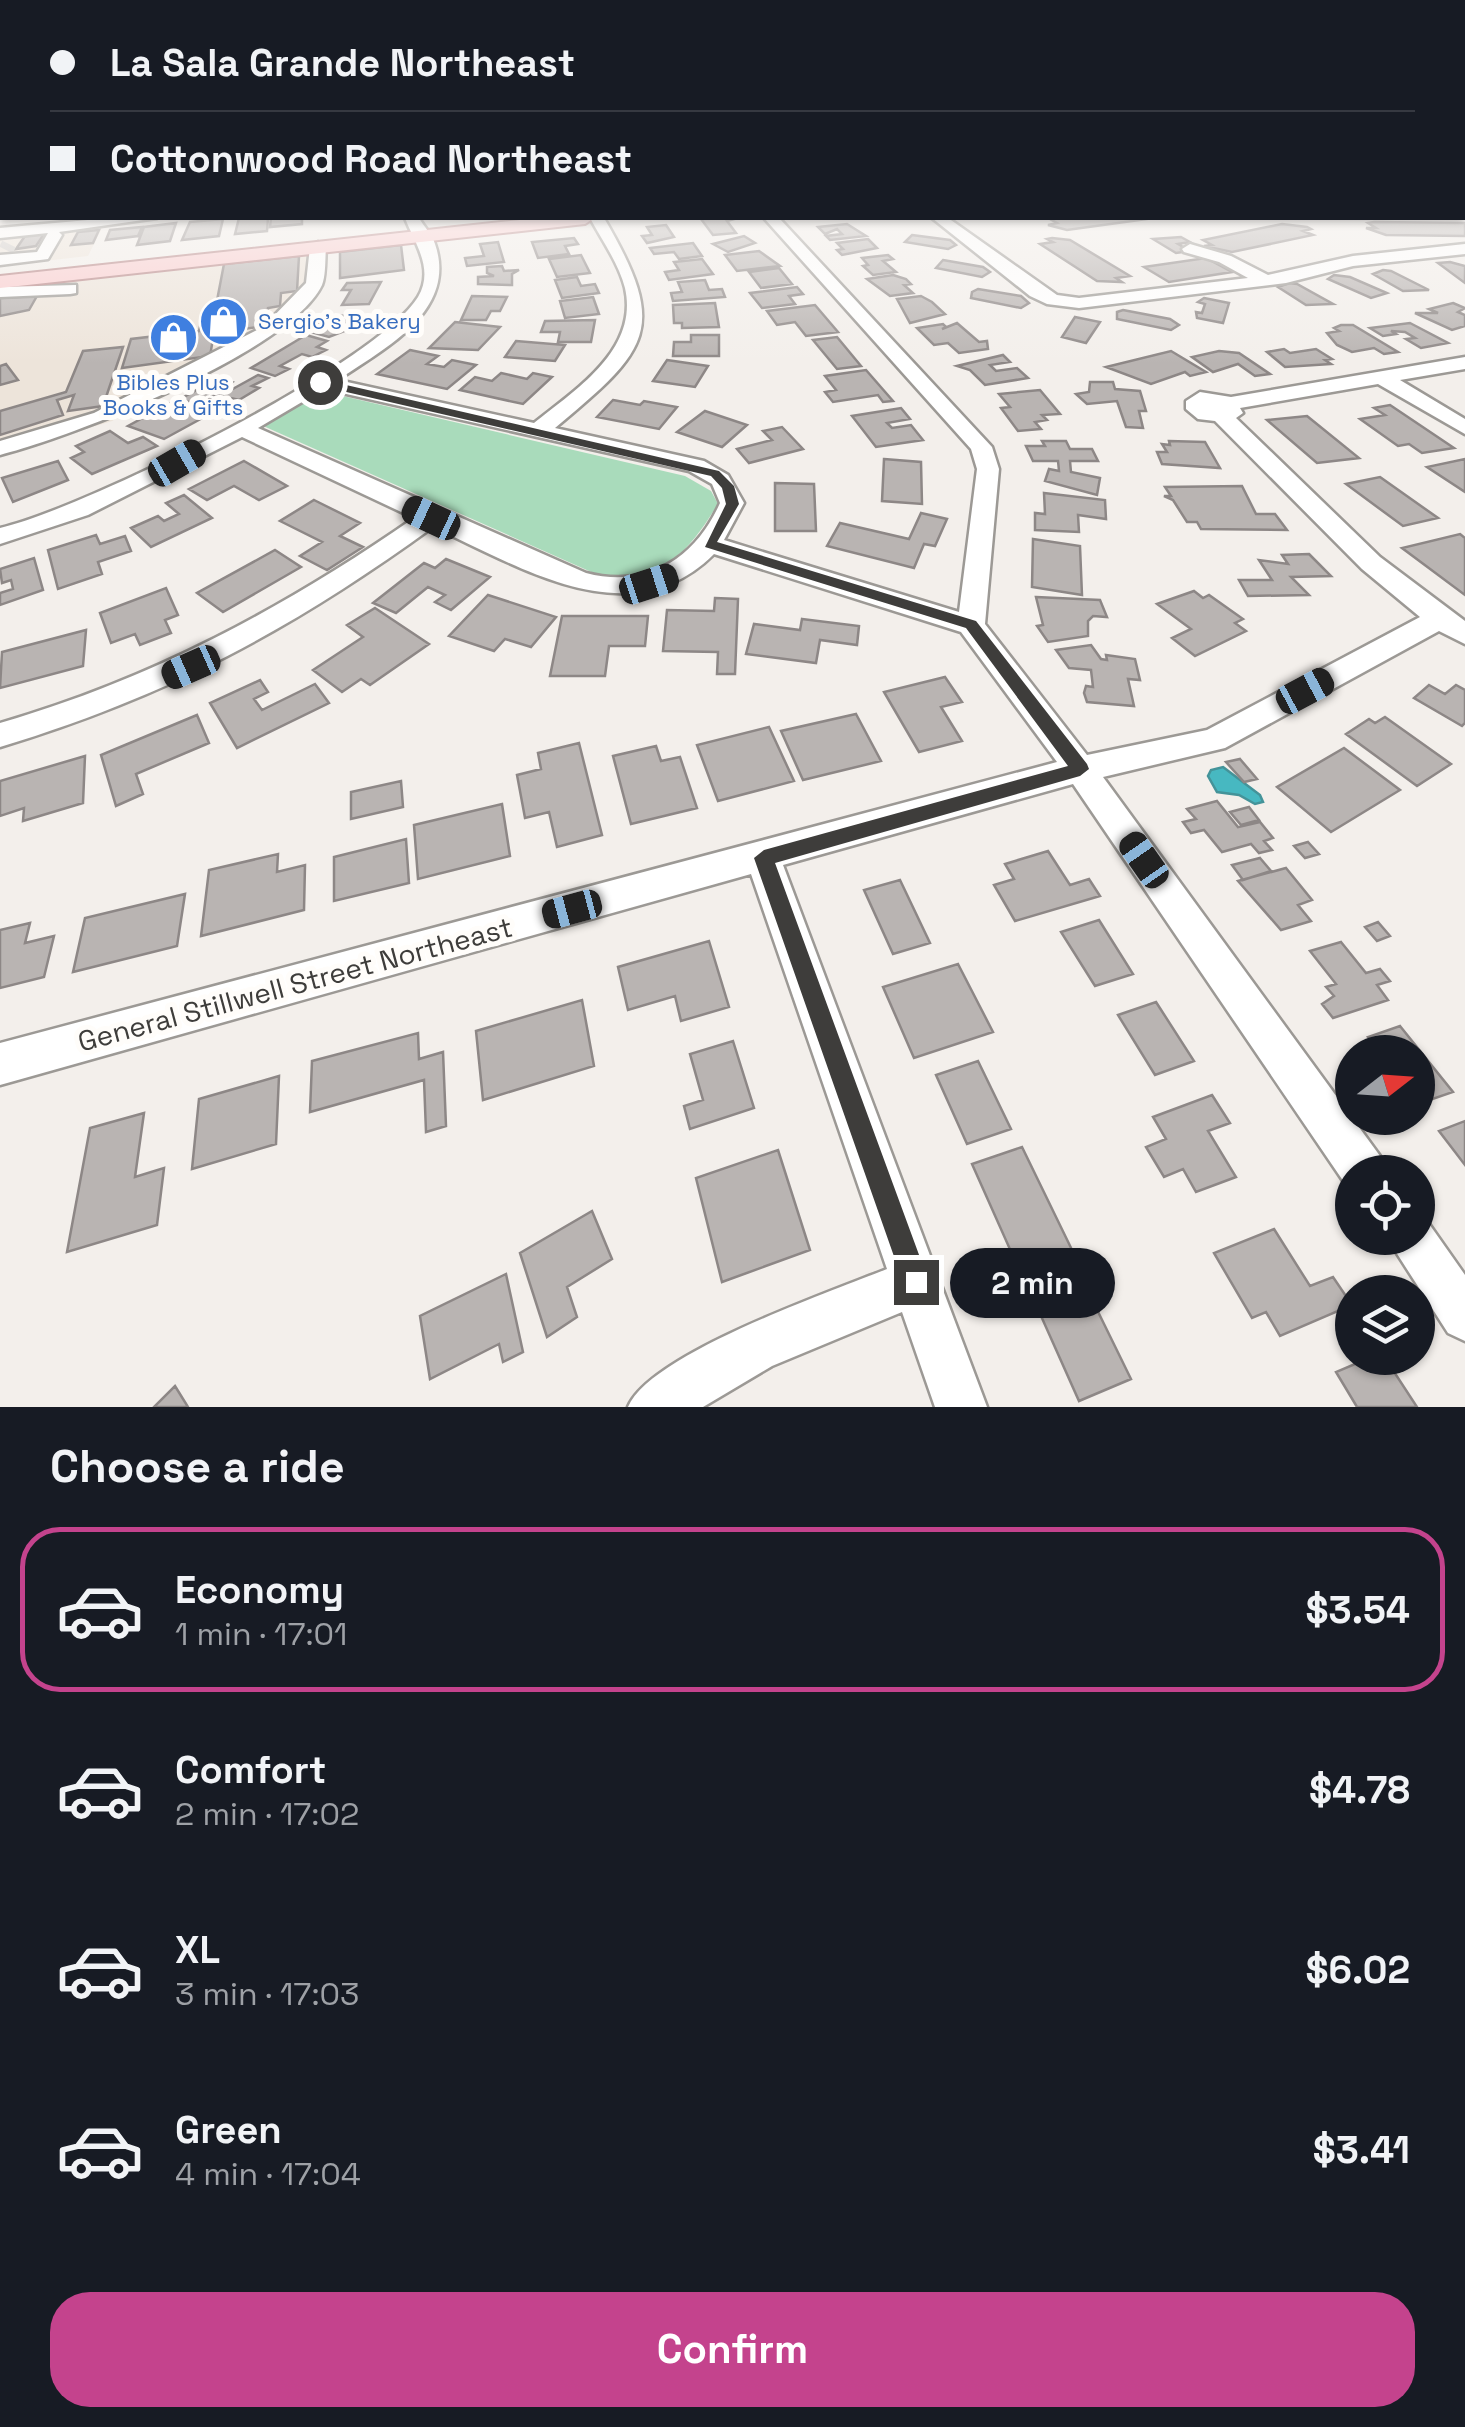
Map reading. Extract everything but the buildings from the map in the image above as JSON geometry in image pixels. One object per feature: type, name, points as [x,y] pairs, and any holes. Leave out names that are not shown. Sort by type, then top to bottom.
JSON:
[{"type":"main road","points":[[0,282],[371,232]]},
{"type":"main road","points":[[2,248],[143,260]]},
{"type":"street","points":[[2,248],[83,232]]},
{"type":"street","points":[[0,536],[79,511],[146,481],[383,343],[418,312],[429,294],[432,276],[419,232]]},
{"type":"street","points":[[539,430],[595,383],[620,356],[630,335],[636,301],[604,232]]},
{"type":"street","points":[[784,232],[981,447],[988,470],[971,625]]},
{"type":"street","points":[[957,232],[1036,292],[1053,300],[1079,302],[1265,280],[1352,261],[1465,249]]},
{"type":"street","points":[[2,248],[42,256],[54,235]]},
{"type":"street","points":[[0,448],[101,417],[269,332],[314,284],[320,238]]},
{"type":"street","points":[[1190,249],[1225,259],[1265,280]]},
{"type":"street","points":[[0,292],[70,289]]},
{"type":"street","points":[[1452,626],[1225,411],[1465,363]]},
{"type":"street","points":[[1382,378],[1465,428]]},
{"type":"street","points":[[239,427],[431,518],[600,586],[628,588],[672,576],[710,544],[732,504],[728,486],[715,473],[320,382]]},
{"type":"street","points":[[0,735],[126,696],[223,652],[296,613],[431,518]]},
{"type":"street","points":[[710,544],[971,625],[1080,769],[1352,1155]]},
{"type":"street","name":"General Stillwell Street Northeast","points":[[0,1064],[1080,769],[1214,740],[1452,626]]},
{"type":"street","points":[[764,858],[961,1407]]},
{"type":"street","points":[[1422,1255],[1465,1316]]},
{"type":"street","points":[[654,1407],[754,1348],[916,1282]]},
{"type":"shaded area","points":[[100,232],[88,256],[0,266],[0,234]]},
{"type":"shaded area","points":[[328,252],[326,283],[279,333],[112,421],[0,455],[0,287]]},
{"type":"green space","points":[[317,390],[685,476],[711,491],[718,504],[695,538],[670,561],[640,573],[598,575],[261,425]]},
{"type":"water","points":[[1223,767],[1260,795],[1263,802],[1255,804],[1239,795],[1217,792],[1208,776],[1211,770]]},
{"type":"tunnel","points":[[6,250],[9,244]]},
{"type":"place","name":"Sergio's Bakery","points":[[223,321]]},
{"type":"place","name":"Bibles Plus Books & Gifts","points":[[173,338]]},
{"type":"route","points":[[320,382],[715,473],[728,486],[732,504],[726,522],[710,544],[971,625],[1080,769],[764,858],[916,1282]]}]
